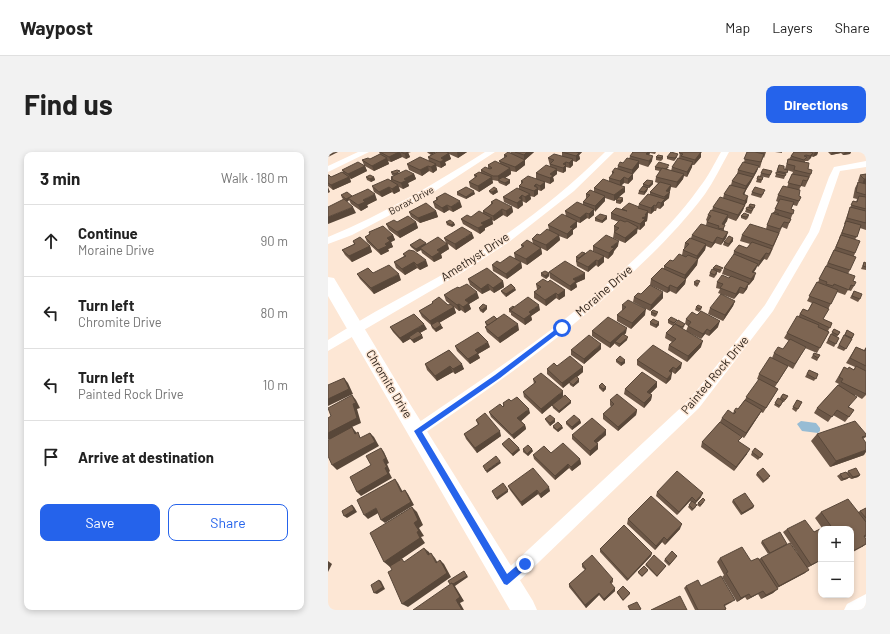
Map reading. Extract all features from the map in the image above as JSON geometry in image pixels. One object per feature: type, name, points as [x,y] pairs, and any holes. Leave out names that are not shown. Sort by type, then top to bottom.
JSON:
[{"type":"street","points":[[328,169],[365,152]]},
{"type":"street","name":"Borax Drive","points":[[328,241],[348,233],[429,192],[491,152]]},
{"type":"street","name":"Amethyst Drive","points":[[328,346],[355,328],[437,282],[484,253],[542,212],[590,173],[610,152]]},
{"type":"street","name":"Moraine Drive","points":[[418,431],[498,377],[550,338],[611,288],[673,227],[709,181],[725,152]]},
{"type":"street","name":"Painted Rock Drive","points":[[507,581],[694,404],[769,308],[814,232],[833,177],[837,170],[866,164]]},
{"type":"street","name":"Chromite Drive","points":[[328,282],[403,410],[418,431],[524,610]]},
{"type":"street","points":[[853,610],[866,603]]},
{"type":"water","points":[[801,421],[816,423],[820,428],[820,431],[818,433],[802,431],[797,424]]},
{"type":"building","points":[[380,152],[399,152],[389,157]]},
{"type":"building","points":[[437,152],[449,153],[441,158],[444,160],[440,162],[428,157]]},
{"type":"building","points":[[508,152],[525,160],[515,167],[499,161],[507,156],[504,155]]},
{"type":"building","points":[[515,152],[527,152],[524,155]]},
{"type":"building","points":[[562,152],[576,152],[579,153],[576,156]]},
{"type":"building","points":[[633,152],[648,152],[646,154],[653,156],[649,161],[630,156]]},
{"type":"building","points":[[671,152],[678,154],[675,158],[667,157]]},
{"type":"building","points":[[701,152],[695,160],[681,156],[683,154],[679,153]]},
{"type":"building","points":[[747,152],[764,154],[761,162],[744,159]]},
{"type":"building","points":[[794,152],[813,153],[810,156],[804,156],[807,157],[804,160],[791,156]]},
{"type":"building","points":[[380,154],[387,158],[372,166],[362,160],[368,158],[370,159]]},
{"type":"building","points":[[554,154],[573,159],[569,163],[566,162],[563,164],[566,165],[563,168],[550,164],[554,160],[548,158]]},
{"type":"building","points":[[658,155],[663,156],[661,158],[656,157]]},
{"type":"building","points":[[420,157],[436,164],[420,170],[407,164]]},
{"type":"building","points":[[627,158],[639,161],[632,170],[618,166],[620,162],[623,163]]},
{"type":"building","points":[[678,158],[693,162],[687,172],[672,167]]},
{"type":"building","points":[[788,159],[809,163],[808,169],[812,170],[811,174],[794,170],[795,166],[787,164]]},
{"type":"building","points":[[495,161],[510,168],[498,176],[493,176],[481,170],[485,167],[490,169],[492,168],[488,165]]},
{"type":"building","points":[[358,162],[365,166],[348,174],[342,170]]},
{"type":"building","points":[[659,162],[669,165],[666,169],[655,167]]},
{"type":"building","points":[[743,162],[759,166],[754,174],[738,170]]},
{"type":"building","points":[[546,165],[557,169],[550,174],[553,176],[550,178],[536,173]]},
{"type":"building","points":[[779,165],[784,166],[784,169],[788,170],[787,173],[777,171]]},
{"type":"building","points":[[615,168],[633,174],[628,179],[624,177],[620,181],[609,178],[614,172],[612,172]]},
{"type":"building","points":[[662,168],[684,174],[677,182],[656,177]]},
{"type":"building","points":[[763,169],[772,171],[770,175],[761,173]]},
{"type":"building","points":[[397,170],[400,171],[395,174],[391,172]]},
{"type":"building","points":[[406,170],[414,174],[404,179],[407,180],[401,183],[391,179],[393,178],[391,177]]},
{"type":"building","points":[[342,172],[349,177],[331,185],[328,183],[328,175],[331,177]]},
{"type":"building","points":[[479,172],[492,177],[478,186],[469,182],[477,176],[474,175]]},
{"type":"building","points":[[776,172],[786,174],[785,176],[776,174]]},
{"type":"building","points":[[738,173],[753,177],[746,186],[732,181]]},
{"type":"building","points":[[792,174],[809,177],[807,181],[803,180],[801,186],[788,183]]},
{"type":"building","points":[[866,174],[866,179],[860,175]]},
{"type":"building","points":[[370,175],[374,177],[370,179],[366,177]]},
{"type":"building","points":[[528,176],[545,182],[540,186],[536,184],[534,186],[538,188],[534,191],[519,186],[523,182],[521,181]]},
{"type":"building","points":[[758,176],[763,177],[762,180],[757,179]]},
{"type":"building","points":[[503,177],[510,180],[505,183],[498,180]]},
{"type":"building","points":[[388,179],[398,185],[392,189],[389,187],[379,192],[372,186]]},
{"type":"building","points":[[603,179],[625,187],[614,195],[594,188]]},
{"type":"building","points":[[647,180],[653,181],[649,186],[643,184]]},
{"type":"building","points":[[660,182],[671,185],[666,191],[670,192],[664,197],[650,192]]},
{"type":"building","points":[[858,182],[866,184],[866,195],[856,192]]},
{"type":"building","points":[[730,185],[746,189],[743,194],[748,196],[745,201],[724,194]]},
{"type":"building","points":[[643,186],[648,188],[644,192],[639,191]]},
{"type":"building","points":[[783,186],[800,190],[799,196],[801,197],[799,201],[778,195]]},
{"type":"building","points":[[466,187],[474,191],[466,197],[457,192]]},
{"type":"building","points":[[494,187],[497,189],[492,192],[489,191]]},
{"type":"building","points":[[755,187],[765,190],[762,195],[752,192]]},
{"type":"building","points":[[517,188],[530,194],[525,197],[522,195],[519,198],[522,199],[517,203],[503,197]]},
{"type":"building","points":[[368,189],[375,194],[363,200],[365,202],[358,205],[348,198]]},
{"type":"building","points":[[590,190],[605,196],[595,206],[583,202],[590,195],[586,194]]},
{"type":"building","points":[[347,192],[352,196],[346,199],[341,195]]},
{"type":"building","points":[[445,193],[460,201],[451,207],[447,205],[442,208],[433,202],[438,199],[436,198]]},
{"type":"building","points":[[648,194],[665,199],[661,203],[658,202],[656,206],[654,205],[651,208],[639,204]]},
{"type":"building","points":[[859,196],[866,197],[866,209],[851,205],[853,201],[857,202]]},
{"type":"building","points":[[619,197],[623,198],[620,201],[616,200]]},
{"type":"building","points":[[720,197],[745,205],[738,215],[713,207]]},
{"type":"building","points":[[344,199],[353,207],[328,217],[328,207]]},
{"type":"building","points":[[496,199],[512,207],[506,211],[502,209],[493,216],[483,211]]},
{"type":"building","points":[[780,199],[794,202],[791,209],[794,210],[793,214],[775,209]]},
{"type":"building","points":[[577,202],[594,209],[589,214],[586,213],[580,218],[565,211]]},
{"type":"building","points":[[426,203],[436,211],[418,218],[409,212]]},
{"type":"building","points":[[629,203],[648,211],[645,215],[647,216],[642,218],[645,219],[640,224],[611,213],[616,208],[627,211],[622,209]]},
{"type":"building","points":[[750,204],[755,205],[754,208],[749,206]]},
{"type":"building","points":[[747,207],[753,209],[751,211],[746,209]]},
{"type":"building","points":[[850,207],[866,211],[866,223],[847,218]]},
{"type":"building","points":[[711,210],[728,215],[722,224],[725,225],[723,229],[707,222],[711,216],[708,215]]},
{"type":"building","points":[[479,211],[492,218],[481,223],[484,225],[478,228],[461,219],[467,215],[471,217]]},
{"type":"building","points":[[744,213],[749,215],[746,217],[741,216]]},
{"type":"building","points":[[772,213],[791,219],[789,223],[784,222],[780,229],[767,225]]},
{"type":"building","points":[[562,214],[577,221],[570,227],[573,228],[567,234],[548,225]]},
{"type":"building","points":[[600,214],[607,216],[602,221],[595,218]]},
{"type":"building","points":[[408,216],[416,222],[397,232],[386,224],[394,220],[397,222]]},
{"type":"building","points":[[450,220],[454,223],[451,225],[446,222]]},
{"type":"building","points":[[620,220],[625,222],[627,221],[638,227],[625,238],[614,232],[619,228],[614,226]]},
{"type":"building","points":[[846,221],[861,225],[857,237],[842,233]]},
{"type":"building","points":[[701,224],[728,232],[723,239],[717,237],[713,243],[692,235]]},
{"type":"building","points":[[750,224],[779,233],[773,246],[742,235]]},
{"type":"building","points":[[383,226],[393,235],[387,238],[390,241],[385,244],[387,246],[378,250],[365,237],[370,234],[369,232]]},
{"type":"building","points":[[462,227],[472,233],[455,244],[444,238]]},
{"type":"building","points":[[547,229],[559,235],[546,245],[532,239],[537,234],[540,235]]},
{"type":"building","points":[[606,235],[619,241],[611,247],[614,248],[609,253],[593,246]]},
{"type":"building","points":[[841,235],[860,241],[855,253],[836,247]]},
{"type":"building","points":[[729,236],[733,238],[729,244],[724,242]]},
{"type":"building","points":[[360,237],[370,246],[349,256],[342,250],[355,244],[353,241]]},
{"type":"building","points":[[438,237],[447,244],[437,250],[440,252],[432,257],[420,248]]},
{"type":"building","points":[[690,238],[706,244],[697,256],[683,250],[689,244],[685,243]]},
{"type":"building","points":[[420,239],[426,243],[416,249],[410,245]]},
{"type":"building","points":[[527,240],[541,248],[526,259],[514,253],[524,246],[521,245]]},
{"type":"building","points":[[752,242],[772,249],[769,254],[766,253],[760,261],[734,251],[739,245],[747,248]]},
{"type":"building","points":[[409,250],[414,251],[426,260],[417,265],[414,262],[402,269],[394,262],[406,256],[403,254]]},
{"type":"building","points":[[590,250],[604,256],[598,261],[596,260],[588,267],[576,261]]},
{"type":"building","points":[[834,250],[856,257],[850,270],[828,263]]},
{"type":"building","points":[[582,252],[585,253],[579,258],[576,257]]},
{"type":"building","points":[[679,254],[686,257],[688,255],[698,259],[685,275],[664,266],[670,260],[673,261]]},
{"type":"building","points":[[734,254],[758,264],[752,272],[756,273],[751,279],[724,268]]},
{"type":"building","points":[[510,256],[521,262],[506,274],[492,265],[497,261],[500,263]]},
{"type":"building","points":[[565,261],[585,273],[573,279],[576,281],[570,286],[549,272]]},
{"type":"building","points":[[864,262],[866,263],[866,267],[863,266]]},
{"type":"building","points":[[389,265],[399,274],[371,288],[357,274],[368,268],[373,273]]},
{"type":"building","points":[[716,265],[723,268],[720,270],[713,268]]},
{"type":"building","points":[[826,266],[855,276],[853,281],[856,282],[854,286],[851,285],[849,290],[834,284],[833,286],[826,284],[827,282],[819,279]]},
{"type":"building","points":[[487,268],[503,281],[493,288],[488,284],[481,289],[468,279]]},
{"type":"building","points":[[662,268],[686,279],[677,288],[670,285],[668,288],[651,279]]},
{"type":"building","points":[[712,269],[717,271],[715,275],[710,273]]},
{"type":"building","points":[[545,271],[549,273],[545,276],[541,273]]},
{"type":"building","points":[[722,275],[729,278],[731,276],[749,283],[745,289],[740,287],[736,294],[720,288],[723,284],[717,282]]},
{"type":"building","points":[[543,279],[548,282],[550,280],[565,290],[558,295],[556,293],[545,300],[534,292],[541,287],[536,284]]},
{"type":"building","points":[[697,280],[700,281],[698,284],[694,282]]},
{"type":"building","points":[[817,282],[838,290],[831,304],[809,296]]},
{"type":"building","points":[[467,284],[477,292],[465,300],[469,303],[463,307],[459,304],[457,305],[444,295],[458,287],[459,288]]},
{"type":"building","points":[[511,284],[515,288],[506,294],[501,291]]},
{"type":"building","points":[[650,285],[663,292],[651,305],[634,297],[638,293],[641,294]]},
{"type":"building","points":[[854,291],[862,294],[860,299],[852,296]]},
{"type":"building","points":[[721,294],[735,301],[725,315],[710,308]]},
{"type":"building","points":[[439,297],[448,305],[450,304],[454,307],[430,321],[419,311],[433,303],[432,302]]},
{"type":"building","points":[[528,297],[539,305],[529,312],[531,314],[524,319],[510,310]]},
{"type":"building","points":[[628,300],[646,309],[632,323],[617,315],[626,307],[622,305]]},
{"type":"building","points":[[813,302],[829,309],[823,319],[832,323],[830,328],[800,314],[803,309],[808,311]]},
{"type":"building","points":[[483,304],[487,306],[482,310],[479,308]]},
{"type":"building","points":[[698,305],[702,307],[700,309],[696,307]]},
{"type":"building","points":[[653,310],[658,312],[656,314],[651,312]]},
{"type":"building","points":[[701,311],[720,321],[710,331],[707,329],[703,334],[688,326],[691,322],[686,319],[692,312],[697,315]]},
{"type":"building","points":[[414,314],[424,324],[400,338],[390,327]]},
{"type":"building","points":[[504,314],[518,324],[498,338],[485,327]]},
{"type":"building","points":[[494,316],[497,319],[488,325],[485,322]]},
{"type":"building","points":[[797,316],[819,325],[818,327],[829,332],[820,348],[787,333]]},
{"type":"building","points":[[608,317],[627,328],[610,343],[592,331]]},
{"type":"building","points":[[671,317],[677,320],[674,323],[668,320]]},
{"type":"building","points":[[653,319],[659,322],[656,325],[650,322]]},
{"type":"building","points":[[678,320],[685,324],[682,327],[675,324]]},
{"type":"building","points":[[438,321],[441,325],[435,329],[431,325]]},
{"type":"building","points":[[675,324],[703,341],[688,356],[669,345],[676,339],[666,333]]},
{"type":"building","points":[[834,329],[840,332],[838,335],[832,332]]},
{"type":"building","points":[[847,330],[854,334],[852,338],[845,335]]},
{"type":"building","points":[[418,331],[422,335],[412,340],[409,337]]},
{"type":"building","points":[[478,332],[488,342],[475,350],[478,353],[468,359],[455,346]]},
{"type":"building","points":[[623,334],[628,337],[620,344],[615,342]]},
{"type":"building","points":[[831,334],[839,338],[836,344],[828,340]]},
{"type":"building","points":[[589,335],[601,344],[584,359],[571,350]]},
{"type":"building","points":[[844,335],[852,339],[846,349],[839,345]]},
{"type":"building","points":[[790,339],[806,347],[795,364],[774,353],[778,347],[783,349]]},
{"type":"building","points":[[653,345],[682,363],[676,369],[673,367],[669,371],[672,373],[667,379],[637,360]]},
{"type":"building","points":[[856,347],[865,351],[866,348],[866,366],[850,358]]},
{"type":"building","points":[[449,350],[462,364],[453,369],[450,366],[435,376],[425,364]]},
{"type":"building","points":[[814,353],[820,355],[818,358],[813,355]]},
{"type":"building","points":[[570,356],[583,367],[562,383],[547,369],[554,363],[557,366]]},
{"type":"building","points":[[620,356],[625,360],[621,363],[616,360]]},
{"type":"building","points":[[770,357],[788,366],[777,383],[759,374]]},
{"type":"building","points":[[856,366],[866,371],[866,394],[841,382],[843,379],[839,377],[844,367],[848,369],[849,367],[854,370]]},
{"type":"building","points":[[809,370],[818,374],[816,379],[807,374]]},
{"type":"building","points":[[642,372],[657,382],[647,392],[652,395],[644,403],[625,389]]},
{"type":"building","points":[[541,373],[563,391],[541,409],[523,392],[536,382],[533,379]]},
{"type":"building","points":[[576,376],[579,379],[573,385],[569,382]]},
{"type":"building","points":[[344,378],[349,389],[328,399],[328,385]]},
{"type":"building","points":[[759,379],[778,389],[766,408],[746,397]]},
{"type":"building","points":[[602,383],[606,387],[603,389],[599,386]]},
{"type":"building","points":[[838,385],[857,397],[848,407],[854,410],[849,417],[837,410],[832,417],[817,408]]},
{"type":"building","points":[[617,394],[637,410],[618,427],[603,414],[614,404],[610,400]]},
{"type":"building","points":[[783,394],[788,396],[785,400],[781,397]]},
{"type":"building","points":[[352,395],[356,403],[353,404],[357,418],[328,433],[328,418],[331,416],[328,408]]},
{"type":"building","points":[[565,395],[571,401],[559,411],[552,405]]},
{"type":"building","points":[[517,397],[529,409],[517,418],[525,425],[512,435],[489,412],[500,404],[503,407],[503,403],[509,399],[511,401]]},
{"type":"building","points":[[778,398],[783,401],[780,406],[775,403]]},
{"type":"building","points":[[745,400],[762,410],[746,433],[722,418],[728,410],[734,414],[736,412],[734,411],[736,408],[738,409]]},
{"type":"building","points":[[797,400],[802,402],[798,409],[793,407]]},
{"type":"building","points":[[485,413],[500,431],[475,448],[464,434],[479,424],[476,420]]},
{"type":"building","points":[[550,415],[555,419],[550,423],[545,419]]},
{"type":"building","points":[[574,415],[580,420],[572,427],[566,422]]},
{"type":"building","points":[[592,418],[606,430],[594,441],[598,444],[590,451],[572,435]]},
{"type":"building","points":[[855,421],[866,434],[866,436],[862,437],[866,443],[866,450],[836,461],[817,434]]},
{"type":"building","points":[[558,422],[562,426],[557,430],[553,426]]},
{"type":"building","points":[[720,422],[742,437],[738,441],[750,449],[736,467],[702,442]]},
{"type":"building","points":[[352,427],[355,434],[358,432],[360,438],[370,433],[375,442],[332,465],[328,456],[328,440]]},
{"type":"building","points":[[509,438],[519,448],[512,454],[502,444]]},
{"type":"building","points":[[563,443],[580,459],[571,467],[568,464],[555,476],[533,455],[544,446],[551,453]]},
{"type":"building","points":[[528,445],[532,449],[527,454],[523,449]]},
{"type":"building","points":[[381,448],[386,458],[383,460],[387,467],[385,468],[388,474],[357,492],[350,477],[371,465],[366,456]]},
{"type":"building","points":[[755,448],[763,454],[760,458],[752,452]]},
{"type":"building","points":[[496,456],[500,461],[486,471],[483,466]]},
{"type":"building","points":[[533,468],[549,487],[540,494],[537,490],[521,502],[508,486]]},
{"type":"building","points":[[763,468],[770,476],[764,481],[757,473]]},
{"type":"building","points":[[856,468],[860,475],[853,477],[848,471]]},
{"type":"building","points":[[677,471],[703,493],[696,501],[692,497],[679,512],[657,492]]},
{"type":"building","points":[[846,472],[850,477],[843,479],[840,474]]},
{"type":"building","points":[[395,479],[401,492],[405,490],[411,502],[381,520],[376,508],[364,515],[357,500]]},
{"type":"building","points":[[503,483],[508,490],[496,498],[492,491]]},
{"type":"building","points":[[745,493],[754,506],[742,513],[733,500]]},
{"type":"building","points":[[651,496],[682,524],[667,540],[664,537],[656,546],[628,519]]},
{"type":"building","points":[[703,498],[705,500],[701,505],[698,503]]},
{"type":"building","points":[[848,499],[866,522],[866,535],[864,536],[866,539],[866,544],[854,550],[854,526],[831,526],[821,512]]},
{"type":"building","points":[[692,501],[697,505],[693,509],[689,505]]},
{"type":"building","points":[[352,505],[354,510],[344,516],[342,511]]},
{"type":"building","points":[[412,507],[418,520],[414,523],[419,531],[417,532],[420,538],[384,562],[370,533]]},
{"type":"building","points":[[866,508],[866,518],[860,511]]},
{"type":"building","points":[[805,520],[814,532],[818,530],[818,562],[811,565],[787,529]]},
{"type":"building","points":[[624,525],[652,553],[628,579],[600,549]]},
{"type":"building","points":[[780,532],[787,544],[770,553],[762,541]]},
{"type":"building","points":[[790,543],[809,570],[779,586],[761,558]]},
{"type":"building","points":[[742,547],[751,561],[758,558],[778,589],[766,595],[763,591],[751,597],[749,594],[741,598],[726,573],[728,572],[720,558]]},
{"type":"building","points":[[424,548],[428,555],[431,553],[436,563],[440,560],[447,573],[402,604],[388,572],[392,570],[390,566],[402,559],[404,562]]},
{"type":"building","points":[[672,551],[677,556],[670,564],[665,559]]},
{"type":"building","points":[[592,555],[613,579],[610,582],[615,588],[604,599],[599,593],[585,605],[569,584],[586,569],[582,564]]},
{"type":"building","points":[[654,555],[666,566],[657,576],[646,564]]},
{"type":"building","points":[[644,566],[648,570],[642,576],[638,572]]},
{"type":"building","points":[[464,571],[467,576],[453,584],[450,584],[448,581]]},
{"type":"building","points":[[721,576],[735,600],[724,605],[726,609],[724,610],[698,610],[686,586],[698,580],[701,586]]},
{"type":"building","points":[[379,580],[383,587],[374,593],[371,585]]},
{"type":"building","points":[[452,583],[460,597],[456,600],[462,610],[413,610]]},
{"type":"building","points":[[623,586],[630,593],[623,600],[617,592]]},
{"type":"building","points":[[680,596],[687,610],[651,610]]},
{"type":"building","points":[[637,602],[641,609],[630,610],[628,606]]},
{"type":"route","points":[[525,564],[507,581],[418,431],[498,377],[562,328]]}]
